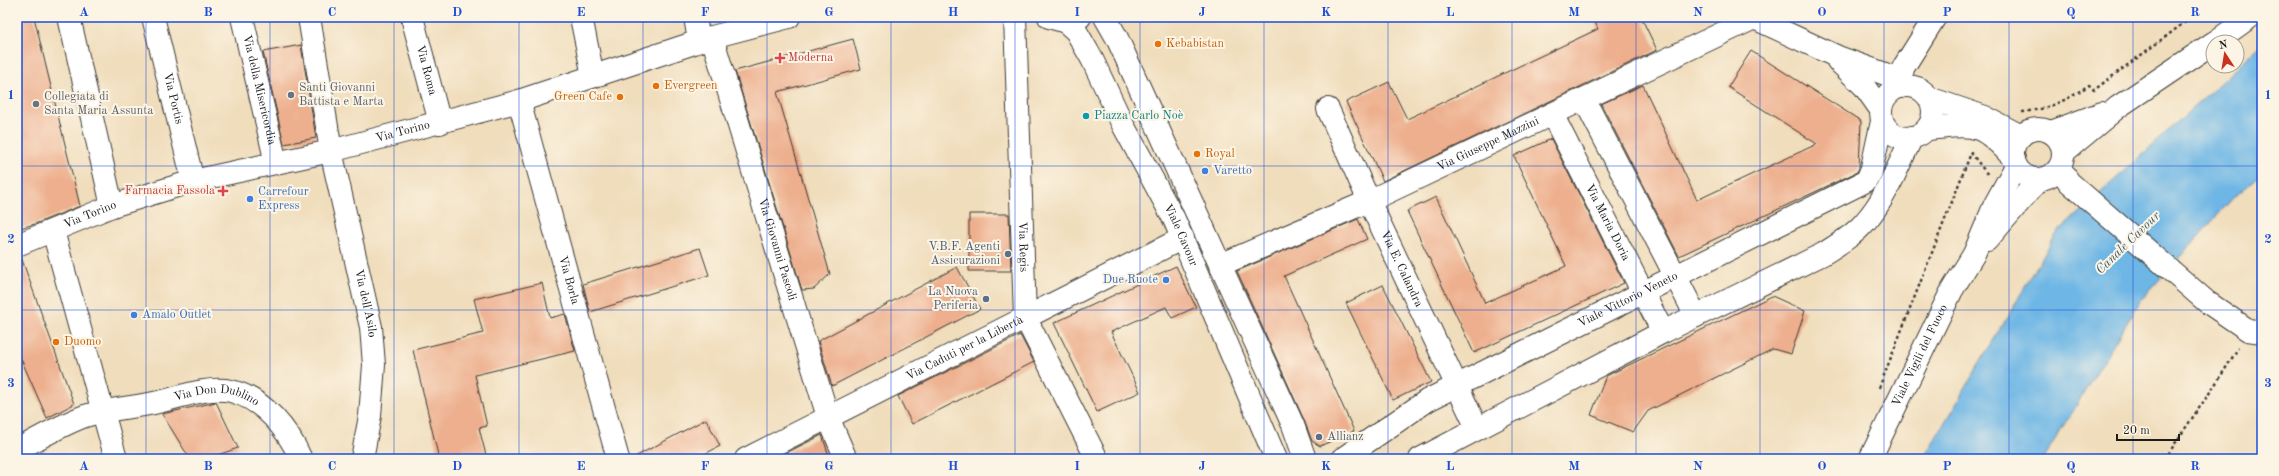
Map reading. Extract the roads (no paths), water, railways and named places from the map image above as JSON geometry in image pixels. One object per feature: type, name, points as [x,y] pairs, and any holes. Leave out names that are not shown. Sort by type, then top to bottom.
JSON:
[{"type":"street","points":[[69,17],[112,206]]},
{"type":"street","name":"Via Portis","points":[[153,17],[193,181]]},
{"type":"street","name":"Via della Misericordia","points":[[242,17],[276,162]]},
{"type":"street","name":"Via dell'Asilo","points":[[309,17],[331,150],[370,327],[374,365],[370,416],[362,459]]},
{"type":"street","name":"Via Roma","points":[[412,17],[440,123]]},
{"type":"street","points":[[580,17],[593,76]]},
{"type":"street","name":"Via Giovanni Pascoli","points":[[695,17],[706,39],[828,417],[846,459]]},
{"type":"street","name":"Via Torino","points":[[17,245],[112,206],[193,181],[331,150],[440,123],[519,101],[706,39],[789,17]]},
{"type":"street","name":"Via Regis","points":[[1015,17],[1026,317],[1097,459]]},
{"type":"street","points":[[1753,17],[1833,55],[1888,75],[1900,87]]},
{"type":"street","name":"Via Giuseppe Mazzini","points":[[1220,265],[1369,201],[1753,17]]},
{"type":"street","points":[[1900,87],[1903,68],[1935,17]]},
{"type":"street","name":"Viale Vigili del Fuoco","points":[[2226,34],[2250,17]]},
{"type":"street","name":"Viale Cavour","points":[[1110,18],[1293,425],[1304,458]]},
{"type":"street","name":"Viale Cavour","points":[[1065,19],[1076,31],[1092,59],[1123,126],[1183,238],[1276,459]]},
{"type":"street","name":"Viale Vigili del Fuoco","points":[[1974,254],[2057,171],[2118,107],[2205,49]]},
{"type":"street","points":[[1833,55],[1864,86],[1881,115],[1887,130],[1894,135],[1919,133],[1958,125],[1974,126],[1998,141],[2023,174],[2057,171],[2207,302],[2255,331]]},
{"type":"street","points":[[1881,115],[1885,97],[1900,87],[1916,88],[1929,98],[1985,117],[2021,136]]},
{"type":"street","points":[[1420,459],[1663,332],[1823,254],[1843,241],[1864,224],[1880,203],[1919,133],[1932,117],[1929,98]]},
{"type":"street","points":[[1584,99],[1696,316]]},
{"type":"street","name":"Via Borla","points":[[519,101],[618,459]]},
{"type":"street","name":"Viale Vigili del Fuoco","points":[[2051,132],[2118,107]]},
{"type":"street","name":"Via E. Calandra","points":[[1328,109],[1369,201],[1477,428]]},
{"type":"street","name":"Via Maria Doria","points":[[1552,114],[1663,332]]},
{"type":"street","name":"Viale Vittorio Veneto","points":[[1342,459],[1428,400],[1866,181],[1871,172],[1881,115]]},
{"type":"street","points":[[2015,162],[2017,141],[2026,132],[2039,129],[2051,132],[2059,139],[2057,171]]},
{"type":"street","name":"Viale Vigili del Fuoco","points":[[1870,459],[1952,290],[1974,254],[2015,162]]},
{"type":"street","points":[[53,231],[116,459]]},
{"type":"street","name":"Via Caduti per la Libertà","points":[[746,459],[1183,238]]},
{"type":"street","name":"Via Don Dublino","points":[[17,450],[86,416],[208,391],[230,391],[249,398],[264,408],[296,447],[301,459]]},
{"type":"water","name":"Canale Cavour","points":[[2262,44],[2262,174],[2233,198],[2141,300],[2043,459],[1923,459],[2057,233],[2229,74],[2245,74],[2245,60]]},
{"type":"place","name":"Kebabistan","points":[[1158,44]]},
{"type":"place","name":"Moderna","points":[[780,58]]},
{"type":"place","name":"Evergreen","points":[[656,86]]},
{"type":"place","name":"Santi Giovanni Battista e Marta","points":[[291,95]]},
{"type":"place","name":"Green Cafe","points":[[620,97]]},
{"type":"place","name":"Collegiata di Santa Maria Assunta","points":[[36,104]]},
{"type":"place","name":"Piazza Carlo Noè","points":[[1086,116]]},
{"type":"place","name":"Royal","points":[[1197,154]]},
{"type":"place","name":"Varetto","points":[[1205,171]]},
{"type":"place","name":"Farmacia Fassola","points":[[223,191]]},
{"type":"place","name":"Carrefour Express","points":[[250,199]]},
{"type":"place","name":"V.B.F. Agenti Assicurazioni","points":[[1008,254]]},
{"type":"place","name":"Due Ruote","points":[[1166,280]]},
{"type":"place","name":"La Nuova Periferia","points":[[986,299]]},
{"type":"place","name":"Amalo Outlet","points":[[134,315]]},
{"type":"place","name":"Duomo","points":[[56,342]]},
{"type":"place","name":"Allianz","points":[[1319,437]]}]
